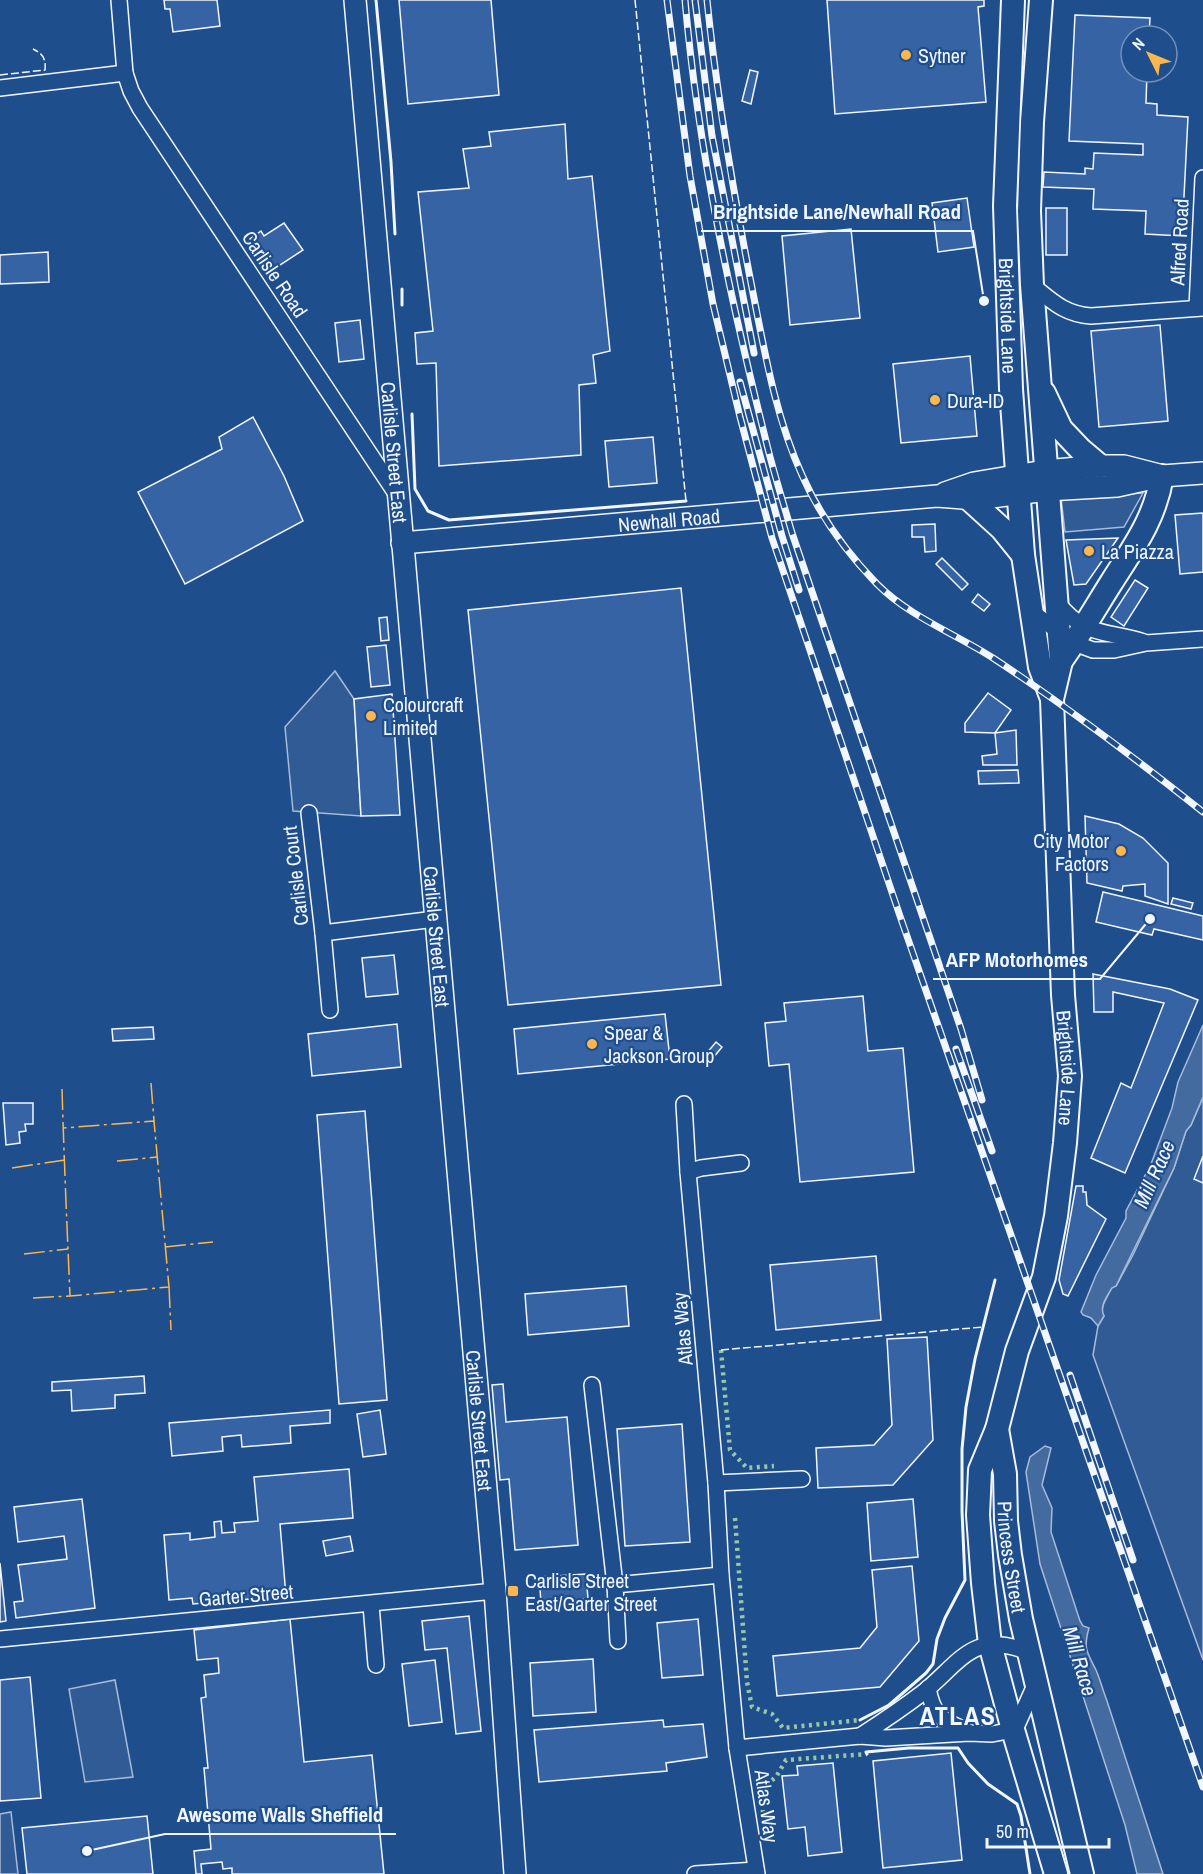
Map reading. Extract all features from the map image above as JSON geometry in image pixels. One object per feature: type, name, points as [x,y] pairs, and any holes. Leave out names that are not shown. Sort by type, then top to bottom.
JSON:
[{"type":"main road","name":"Carlisle Street East","points":[[356,0],[495,1592],[514,1874]]},
{"type":"main road","name":"Brightside Lane","points":[[997,1429],[1017,1351],[1044,1277],[1051,1245],[1070,1076],[1063,995],[1052,699],[1040,667],[1023,555],[1011,388],[1005,206],[1013,0]]},
{"type":"main road","name":"Brightside Lane","points":[[1041,0],[1032,122],[1029,210],[1032,285],[1057,602],[1069,641],[1052,699]]},
{"type":"main road","points":[[1039,384],[1061,429],[1100,466]]},
{"type":"main road","name":"Newhall Road","points":[[402,543],[937,496],[969,499],[1100,466],[1124,466],[1162,476]]},
{"type":"main road","name":"Newhall Road","points":[[1046,480],[1117,486],[1162,476],[1203,473]]},
{"type":"main road","points":[[1069,641],[1141,534],[1155,509],[1162,476]]},
{"type":"main road","name":"Newhall Road","points":[[937,496],[974,483],[1019,485]]},
{"type":"main road","points":[[969,499],[1002,529],[1023,555]]},
{"type":"main road","points":[[997,1429],[980,1470],[978,1503],[983,1583],[990,1644],[1056,1874]]},
{"type":"main road","name":"Princess Street","points":[[997,1429],[1005,1474],[1010,1555],[1028,1652],[1082,1874]]},
{"type":"street","name":"Carlisle Road","points":[[119,0],[125,72],[140,108],[398,496]]},
{"type":"street","points":[[0,88],[125,72]]},
{"type":"street","name":"Alfred Road","points":[[1200,308],[1203,178]]},
{"type":"street","points":[[1032,285],[1059,307],[1074,315],[1091,316],[1200,308]]},
{"type":"street","points":[[1032,612],[1069,641],[1146,643],[1203,639]]},
{"type":"street","name":"Carlisle Court","points":[[309,813],[330,1010]]},
{"type":"street","name":"Carlisle Court","points":[[323,933],[435,919]]},
{"type":"street","name":"Atlas Way","points":[[684,1104],[737,1748],[756,1872],[694,1874]]},
{"type":"street","points":[[688,1172],[741,1163]]},
{"type":"street","points":[[592,1385],[615,1585],[618,1641]]},
{"type":"street","points":[[716,1483],[802,1479]]},
{"type":"street","points":[[615,1585],[721,1575]]},
{"type":"street","name":"Garter Street","points":[[0,1639],[495,1592]]},
{"type":"street","points":[[371,1605],[376,1665]]},
{"type":"street","points":[[990,1644],[1004,1645],[1028,1652]]},
{"type":"street","name":"Atlas Way","points":[[860,1736],[928,1688],[967,1652],[990,1644]]},
{"type":"street","points":[[1013,1730],[1023,1715],[1036,1683]]},
{"type":"street","name":"Atlas Way","points":[[928,1688],[931,1706],[937,1715],[969,1733]]},
{"type":"street","name":"Atlas Way","points":[[737,1748],[860,1736],[886,1738],[969,1733],[992,1734],[1013,1730]]},
{"type":"shaded area","points":[[1143,493],[1124,527],[1065,532],[1061,498]]},
{"type":"shaded area","points":[[335,671],[354,699],[361,816],[293,811],[285,727]]},
{"type":"shaded area","points":[[1203,1097],[1203,1660],[1093,1355],[1098,1326],[1104,1316],[1103,1305],[1133,1255],[1174,1168],[1186,1131]]},
{"type":"shaded area","points":[[115,1680],[133,1777],[85,1782],[69,1689]]},
{"type":"shaded area","points":[[11,1812],[18,1874],[0,1874],[0,1814]]},
{"type":"water","name":"Mill Race","points":[[1203,1025],[1203,1097],[1186,1131],[1174,1168],[1116,1286],[1112,1288],[1104,1302],[1102,1309],[1104,1316],[1098,1326],[1081,1312],[1096,1275],[1126,1218],[1126,1211],[1151,1164],[1172,1108],[1178,1082]]},
{"type":"water","name":"Mill Race","points":[[1045,1446],[1051,1448],[1042,1485],[1052,1508],[1051,1532],[1080,1621],[1083,1626],[1089,1628],[1086,1641],[1087,1650],[1107,1701],[1163,1874],[1137,1874],[1125,1825],[1040,1564],[1026,1472],[1030,1457]]},
{"type":"building","points":[[164,0],[217,0],[220,26],[173,32],[170,9],[165,9]]},
{"type":"building","points":[[399,0],[491,0],[499,95],[408,104]]},
{"type":"building","name":"Sytner","points":[[827,0],[984,0],[984,6],[978,7],[986,102],[835,114]]},
{"type":"building","points":[[1075,15],[1150,18],[1150,24],[1119,24],[1119,84],[1147,84],[1146,103],[1157,104],[1157,115],[1188,117],[1182,236],[1145,234],[1146,211],[1093,209],[1094,189],[1043,187],[1044,172],[1085,174],[1085,168],[1093,169],[1094,153],[1143,155],[1143,144],[1069,141]]},
{"type":"building","points":[[750,70],[758,72],[751,104],[742,101]]},
{"type":"building","points":[[565,124],[568,179],[592,176],[610,351],[593,355],[596,383],[579,385],[581,455],[439,466],[436,363],[417,364],[415,333],[433,331],[418,192],[469,188],[463,149],[491,146],[489,132]]},
{"type":"building","points":[[967,198],[974,247],[938,252],[932,203]]},
{"type":"building","points":[[1046,208],[1067,208],[1067,255],[1046,255]]},
{"type":"building","points":[[284,223],[303,250],[271,271],[250,239],[261,231],[264,236]]},
{"type":"building","points":[[851,229],[860,318],[790,325],[782,236]]},
{"type":"building","points":[[48,252],[49,282],[0,284],[0,255]]},
{"type":"building","points":[[360,320],[364,359],[339,362],[335,323]]},
{"type":"building","points":[[1160,325],[1168,421],[1099,427],[1091,331]]},
{"type":"building","name":"Dura-ID","points":[[970,356],[977,436],[901,443],[893,364]]},
{"type":"building","points":[[253,417],[284,476],[303,521],[185,584],[138,492],[222,449],[219,437]]},
{"type":"building","points":[[653,437],[657,483],[609,487],[605,441]]},
{"type":"building","points":[[1203,513],[1203,572],[1180,574],[1175,515]]},
{"type":"building","points":[[935,524],[936,551],[925,552],[924,537],[912,537],[912,525]]},
{"type":"building","name":"La Piazza","points":[[1118,538],[1086,584],[1074,585],[1066,540]]},
{"type":"building","points":[[942,558],[968,584],[962,590],[936,564]]},
{"type":"building","points":[[1135,580],[1148,588],[1124,626],[1111,617]]},
{"type":"building","points":[[681,588],[721,985],[508,1005],[468,610]]},
{"type":"building","points":[[978,594],[990,604],[984,611],[972,602]]},
{"type":"building","points":[[387,617],[389,640],[381,641],[379,618]]},
{"type":"building","points":[[386,645],[390,685],[371,687],[367,647]]},
{"type":"building","points":[[988,693],[1011,710],[995,733],[965,732],[965,723]]},
{"type":"building","points":[[392,694],[400,815],[361,816],[354,699]]},
{"type":"building","points":[[1016,730],[1017,765],[983,765],[982,756],[997,754],[995,733]]},
{"type":"building","points":[[1018,770],[1019,783],[979,784],[978,771]]},
{"type":"building","name":"City Motor Factors","points":[[1085,816],[1119,824],[1143,838],[1168,863],[1168,904],[1145,896],[1145,884],[1123,886],[1122,891],[1087,883]]},
{"type":"building","points":[[1103,892],[1203,916],[1203,940],[1154,929],[1152,935],[1096,922]]},
{"type":"building","points":[[1173,898],[1193,903],[1191,909],[1171,904]]},
{"type":"building","points":[[394,955],[398,994],[366,997],[362,958]]},
{"type":"building","points":[[1093,974],[1170,989],[1198,1000],[1125,1173],[1091,1158],[1121,1083],[1131,1088],[1164,1003],[1113,992],[1113,1012],[1094,1012]]},
{"type":"building","points":[[863,996],[868,1051],[903,1048],[914,1172],[800,1182],[789,1064],[769,1066],[765,1023],[786,1021],[784,1003]]},
{"type":"building","name":"Spear & Jackson Group","points":[[665,1014],[670,1059],[518,1074],[514,1029]]},
{"type":"building","points":[[397,1024],[401,1067],[312,1076],[308,1034]]},
{"type":"building","points":[[153,1027],[154,1039],[113,1041],[112,1029]]},
{"type":"building","points":[[716,1042],[722,1047],[708,1064],[701,1060]]},
{"type":"building","points":[[3,1103],[33,1103],[33,1124],[25,1124],[26,1131],[19,1132],[20,1143],[6,1145]]},
{"type":"building","points":[[365,1111],[387,1400],[339,1404],[317,1115]]},
{"type":"building","points":[[1203,1156],[1203,1183],[1194,1179]]},
{"type":"building","points":[[1076,1186],[1083,1186],[1087,1205],[1106,1219],[1068,1296],[1063,1294],[1059,1280]]},
{"type":"building","points":[[876,1256],[881,1320],[776,1330],[770,1265]]},
{"type":"building","points":[[626,1286],[629,1326],[528,1335],[525,1294]]},
{"type":"building","points":[[927,1337],[933,1440],[893,1485],[818,1488],[816,1448],[874,1445],[892,1425],[887,1339]]},
{"type":"building","points":[[144,1376],[145,1393],[115,1395],[115,1408],[72,1411],[71,1390],[52,1391],[52,1382]]},
{"type":"building","points":[[503,1384],[506,1422],[567,1417],[578,1545],[515,1550],[509,1479],[500,1480],[492,1385]]},
{"type":"building","points":[[330,1410],[330,1423],[290,1426],[291,1443],[242,1447],[241,1435],[222,1437],[223,1451],[172,1456],[169,1423]]},
{"type":"building","points":[[380,1410],[386,1454],[363,1457],[357,1414]]},
{"type":"building","points":[[682,1424],[690,1542],[625,1546],[617,1429]]},
{"type":"building","points":[[349,1469],[353,1518],[280,1524],[286,1596],[193,1604],[192,1598],[169,1600],[164,1535],[190,1533],[190,1540],[215,1537],[214,1522],[221,1521],[222,1533],[235,1532],[234,1523],[258,1521],[254,1477]]},
{"type":"building","points":[[82,1499],[95,1608],[16,1618],[14,1602],[23,1601],[18,1565],[67,1559],[64,1536],[18,1542],[14,1507]]},
{"type":"building","points":[[913,1499],[918,1557],[871,1561],[867,1503]]},
{"type":"building","points":[[350,1536],[353,1551],[326,1556],[323,1541]]},
{"type":"building","points":[[0,1563],[6,1621],[0,1622]]},
{"type":"building","points":[[912,1566],[919,1641],[880,1687],[777,1696],[773,1656],[860,1648],[877,1627],[872,1570]]},
{"type":"building","points":[[586,1574],[588,1599],[541,1602],[539,1577]]},
{"type":"building","points":[[469,1616],[481,1731],[456,1734],[447,1648],[425,1650],[422,1621]]},
{"type":"building","points":[[290,1619],[304,1762],[372,1755],[384,1874],[232,1874],[232,1868],[223,1869],[222,1862],[201,1864],[202,1874],[196,1874],[194,1851],[211,1849],[204,1768],[208,1768],[201,1698],[206,1697],[204,1675],[219,1673],[218,1658],[197,1660],[194,1630]]},
{"type":"building","points":[[698,1619],[703,1675],[662,1678],[657,1623]]},
{"type":"building","points":[[593,1659],[596,1712],[533,1716],[530,1663]]},
{"type":"building","points":[[435,1660],[442,1722],[409,1726],[402,1664]]},
{"type":"building","points":[[30,1677],[41,1798],[0,1801],[0,1680]]},
{"type":"building","points":[[663,1720],[664,1727],[703,1724],[707,1757],[666,1763],[667,1771],[539,1782],[534,1730]]},
{"type":"building","points":[[951,1753],[962,1860],[883,1868],[873,1761]]},
{"type":"building","points":[[833,1763],[842,1852],[808,1856],[805,1827],[788,1829],[782,1776],[798,1775],[797,1766]]},
{"type":"building","points":[[147,1816],[153,1874],[27,1874],[22,1828]]},
{"type":"railway","points":[[667,0],[690,176],[713,304],[772,538],[900,916],[1203,1787]]},
{"type":"railway","points":[[685,0],[707,170],[741,338],[771,460],[792,533],[961,1029],[982,1100]]},
{"type":"railway","points":[[695,0],[712,136],[754,353]]},
{"type":"railway","points":[[707,0],[727,147],[767,362],[778,408],[793,453],[825,519],[855,559],[890,596],[918,615],[993,658],[1047,695],[1126,752],[1203,812]]},
{"type":"railway","points":[[740,382],[799,590]]},
{"type":"railway","points":[[956,1049],[992,1151]]},
{"type":"railway","points":[[1070,1375],[1133,1560]]},
{"type":"hedge","points":[[721,1350],[730,1450],[747,1468],[774,1466]]},
{"type":"hedge","points":[[735,1518],[747,1682],[752,1707],[772,1714],[783,1728],[860,1720]]},
{"type":"hedge","points":[[763,1813],[762,1788],[776,1777],[786,1760],[867,1754]]},
{"type":"fence","points":[[635,0],[686,501]]},
{"type":"fence","points":[[0,75],[45,70],[43,57],[33,49]]},
{"type":"fence","points":[[721,1350],[983,1327]]},
{"type":"wall","points":[[376,0],[391,162],[395,234]]},
{"type":"wall","points":[[402,289],[402,305]]},
{"type":"wall","points":[[412,414],[415,489],[428,511],[449,520],[686,501]]},
{"type":"wall","points":[[860,1720],[889,1705],[926,1673],[933,1664],[937,1639],[965,1580],[962,1449],[966,1407],[975,1359],[995,1280]]},
{"type":"wall","points":[[867,1754],[866,1752],[909,1748],[958,1748],[968,1763],[988,1784],[1017,1804],[1030,1874]]},
{"type":"power","points":[[151,1083],[154,1121]]},
{"type":"power","points":[[62,1089],[63,1115],[64,1141],[65,1167],[70,1296],[169,1287],[154,1121],[63,1128]]},
{"type":"power","points":[[117,1161],[157,1157]]},
{"type":"power","points":[[12,1168],[65,1160]]},
{"type":"power","points":[[165,1247],[213,1242]]},
{"type":"power","points":[[24,1254],[68,1249]]},
{"type":"power","points":[[169,1287],[171,1330]]},
{"type":"power","points":[[33,1298],[70,1296]]},
{"type":"place","name":"Sytner","points":[[906,55]]},
{"type":"place","name":"Brightside Lane/Newhall Road","points":[[984,301]]},
{"type":"place","name":"Dura-ID","points":[[935,400]]},
{"type":"place","name":"La Piazza","points":[[1089,551]]},
{"type":"place","name":"Colourcraft Limited","points":[[371,716]]},
{"type":"place","name":"City Motor Factors","points":[[1121,851]]},
{"type":"place","name":"AFP Motorhomes","points":[[1150,919]]},
{"type":"place","name":"Spear & Jackson Group","points":[[592,1044]]},
{"type":"place","name":"Carlisle Street East/Garter Street","points":[[513,1591]]},
{"type":"place","name":"Awesome Walls Sheffield","points":[[87,1851]]},
{"type":"district","name":"ATLAS","points":[[958,1715]]}]
